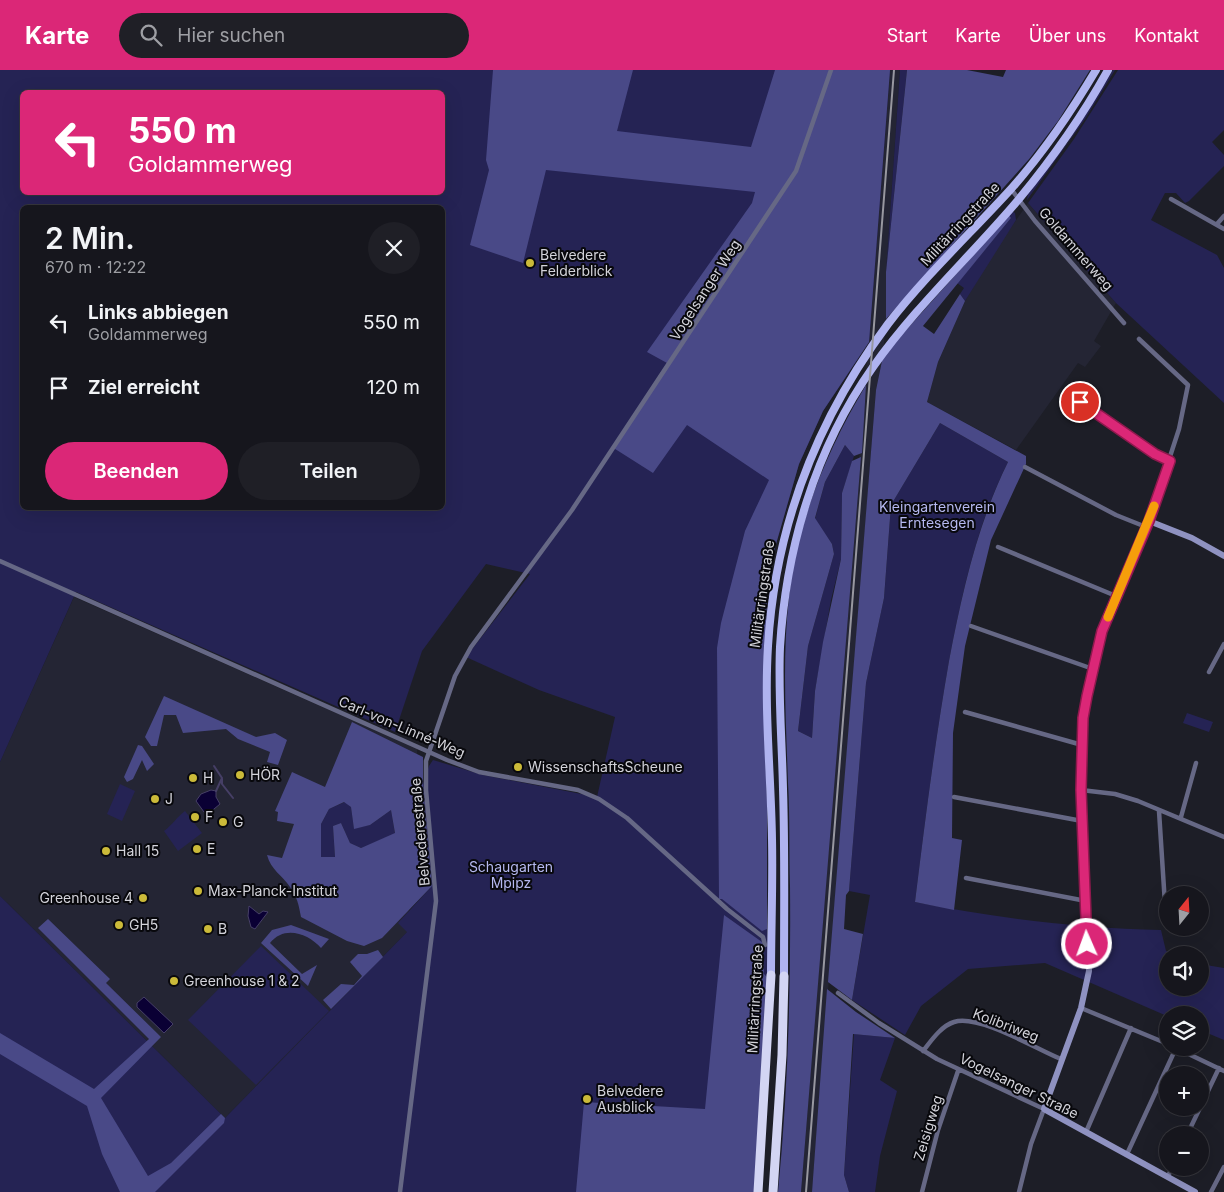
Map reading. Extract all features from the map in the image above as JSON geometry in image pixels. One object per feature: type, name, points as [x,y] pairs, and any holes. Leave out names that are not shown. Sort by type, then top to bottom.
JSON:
[{"type":"highway","name":"Militärringstraße","points":[[758,1192],[771,975]]},
{"type":"highway","name":"Militärringstraße","points":[[772,1192],[782,1055],[784,976]]},
{"type":"main road","name":"Militärringstraße","points":[[771,975],[772,839],[767,728],[768,648],[775,577],[795,498],[822,432],[865,357],[890,322],[1011,189],[1042,150],[1096,70]]},
{"type":"main road","name":"Militärringstraße","points":[[784,976],[780,649],[787,580],[806,503],[832,437],[872,368],[902,329],[949,274],[1018,199],[1091,100],[1108,70]]},
{"type":"street","name":"Vogelsanger Weg","points":[[572,510],[796,171],[831,70]]},
{"type":"street","name":"Goldammerweg","points":[[1011,189],[1124,323]]},
{"type":"street","points":[[1171,199],[1224,229]]},
{"type":"street","points":[[1217,224],[1224,216]]},
{"type":"street","points":[[1019,1192],[1031,1144],[1081,1008],[1089,971],[1081,790],[1083,718],[1093,669],[1102,631],[1148,524],[1170,461],[1188,385],[1139,339]]},
{"type":"street","points":[[1070,395],[1155,454],[1170,461]]},
{"type":"street","points":[[1025,467],[1116,515],[1192,538],[1224,556]]},
{"type":"street","name":"Belvederestraße","points":[[400,1192],[436,901],[426,790],[428,752],[460,662],[572,510]]},
{"type":"street","points":[[998,548],[1116,596]]},
{"type":"street","name":"Carl-von-Linné-Weg","points":[[0,561],[428,752],[479,772],[578,790],[599,799],[626,818],[727,909],[763,937],[765,945]]},
{"type":"street","points":[[971,626],[1093,669]]},
{"type":"street","points":[[1209,672],[1224,644]]},
{"type":"street","points":[[965,712],[1082,745]]},
{"type":"street","points":[[1180,817],[1196,763]]},
{"type":"street","points":[[1081,790],[1115,794],[1180,817],[1224,837]]},
{"type":"street","points":[[954,797],[1082,821]]},
{"type":"street","points":[[1160,811],[1164,886]]},
{"type":"street","points":[[966,878],[1086,901]]},
{"type":"street","name":"Vogelsanger Straße","points":[[838,993],[879,1023],[958,1071],[1044,1109],[1159,1171]]},
{"type":"street","points":[[1081,1008],[1159,1040]]},
{"type":"street","name":"Kolibriweg","points":[[923,1051],[948,1025],[964,1021],[986,1027],[1062,1059]]},
{"type":"street","points":[[1086,1132],[1131,1028]]},
{"type":"street","points":[[1126,1154],[1172,1056]]},
{"type":"street","points":[[1192,1126],[1222,1069],[1194,1056]]},
{"type":"street","name":"Zeisigweg","points":[[922,1192],[938,1130],[958,1071]]},
{"type":"street","points":[[1212,1192],[1224,1167]]},
{"type":"street","name":"Vogelsanger Straße","points":[[1168,1176],[1195,1192]]},
{"type":"shaded area","points":[[493,70],[633,70],[617,131],[751,147],[775,70],[890,70],[869,342],[823,411],[799,464],[768,572],[763,694],[767,802],[767,929],[762,931],[722,899],[719,899],[717,648],[721,623],[745,531],[769,480],[687,425],[653,473],[612,447],[667,363],[647,352],[752,203],[755,192],[546,170],[523,263],[470,245],[489,170],[486,160]]},
{"type":"shaded area","points":[[890,70],[900,70],[886,272],[886,319],[883,356],[876,390],[812,1192],[801,1192]]},
{"type":"shaded area","points":[[907,70],[967,70],[1003,77],[1006,70],[1090,70],[1058,121],[1030,158],[886,319],[886,272]]},
{"type":"shaded area","points":[[1028,203],[1116,303],[1094,341],[1101,346],[1085,367],[1078,363],[1016,450],[927,402],[938,362],[965,301],[998,246]]},
{"type":"shaded area","points":[[1009,215],[1011,218],[923,326],[934,334],[960,294],[965,301],[938,362],[927,402],[1026,456],[1026,464],[991,540],[965,646],[953,733],[952,838],[962,840],[954,910],[915,902],[939,721],[959,610],[979,535],[1008,462],[940,423],[891,505],[884,598],[866,683],[849,891],[846,895],[844,929],[863,934],[852,1000],[828,982],[876,390],[883,356]]},
{"type":"shaded area","points":[[866,385],[862,453],[854,456],[845,445],[825,482],[815,518],[832,544],[834,554],[808,646],[798,731],[812,738],[815,691],[823,642],[841,559],[842,493],[852,461],[861,457],[801,1192],[778,1192],[784,1116],[789,1001],[789,822],[785,667],[789,597],[799,541],[816,487],[839,435]]},
{"type":"shaded area","points":[[74,597],[417,749],[419,797],[407,932],[225,1118],[0,896],[0,762]]},
{"type":"shaded area","points":[[164,696],[256,737],[275,733],[287,740],[278,765],[267,762],[270,752],[238,739],[226,729],[183,733],[176,715],[164,715],[157,746],[151,746],[145,737]]},
{"type":"shaded area","points":[[352,722],[423,757],[423,784],[432,886],[382,938],[364,946],[347,941],[301,917],[294,894],[271,865],[267,855],[282,858],[294,824],[277,821],[278,812],[275,811],[292,772],[325,787]],"holes":[[[344,802],[351,807],[354,829],[370,825],[391,810],[395,833],[361,848],[350,843],[341,823],[333,826],[335,857],[321,857],[321,824],[329,809]]]},
{"type":"shaded area","points":[[138,745],[142,746],[154,764],[147,771],[142,760],[133,779],[127,782],[124,777]]},
{"type":"shaded area","points":[[211,790],[216,791],[216,797],[220,804],[208,814],[204,812],[196,801],[201,794]]},
{"type":"shaded area","points":[[249,906],[259,914],[263,911],[268,912],[255,929],[251,927],[248,916]]},
{"type":"shaded area","points":[[724,915],[762,942],[764,974],[767,977],[756,1192],[576,1192],[584,1102],[705,1109]]},
{"type":"shaded area","points":[[48,919],[110,979],[106,983],[161,1037],[101,1098],[148,1176],[171,1163],[221,1114],[225,1118],[224,1123],[155,1192],[120,1192],[102,1154],[87,1106],[0,1054],[0,1033],[94,1089],[149,1039],[38,928]]},
{"type":"shaded area","points":[[291,925],[329,939],[321,948],[310,938],[296,933],[289,933],[276,937],[270,943],[302,974],[317,965],[308,986],[261,943],[272,930]]},
{"type":"shaded area","points":[[378,950],[383,957],[331,1009],[323,1000],[341,984],[354,985],[362,976],[350,962],[358,954],[367,954]]},
{"type":"shaded area","points":[[827,989],[856,1012],[895,1038],[853,1034],[844,1175],[849,1192],[812,1192]]},
{"type":"shaded area","points":[[144,997],[173,1024],[164,1033],[137,1007],[137,1003]]},
{"type":"green space","name":"Schaugarten Mpipz","points":[[0,70],[890,70],[869,342],[823,411],[799,464],[768,572],[763,694],[767,802],[767,977],[756,1192],[0,1192],[0,896],[225,1118],[407,932],[398,923],[432,886],[423,784],[433,760],[483,775],[597,797],[615,717],[539,690],[466,657],[530,574],[486,564],[422,651],[395,732],[76,592],[0,762]]},
{"type":"green space","points":[[900,70],[907,70],[886,272]]},
{"type":"green space","points":[[1113,70],[1115,70],[1085,119],[1027,200],[1028,193],[1068,142]]},
{"type":"green space","points":[[1118,70],[1224,70],[1224,130],[1212,142],[1224,155],[1224,166],[1185,203],[1176,193],[1165,193],[1151,220],[1217,255],[1224,268],[1224,403],[1116,303],[1028,203],[1074,139]]},
{"type":"green space","points":[[1012,211],[1015,213],[1016,220],[965,301],[960,294],[964,288],[957,283],[1011,218],[1009,215]]},
{"type":"green space","name":"Kleingartenverein Erntesegen","points":[[940,423],[1008,462],[979,534],[959,610],[939,721],[915,902],[1037,921],[1159,930],[1159,936],[1162,936],[1165,946],[1159,946],[1159,996],[1209,996],[1209,966],[1224,968],[1224,1040],[1209,1034],[1209,1006],[1159,1006],[1159,1013],[1045,963],[968,969],[921,1006],[905,1035],[852,1000],[870,895],[849,891],[866,683],[884,598],[891,505]]},
{"type":"green space","points":[[845,445],[854,456],[842,493],[841,559],[831,600],[815,691],[812,738],[798,731],[808,646],[834,554],[832,544],[815,519],[825,482]]},
{"type":"green space","points":[[1187,713],[1213,722],[1209,732],[1183,723]]},
{"type":"green space","points":[[120,784],[135,791],[122,821],[107,814]]},
{"type":"green space","points":[[345,802],[351,807],[354,828],[370,825],[391,810],[395,834],[361,848],[350,843],[341,823],[333,826],[335,858],[321,857],[321,824],[329,809]]},
{"type":"green space","points":[[185,811],[202,833],[178,851],[164,831]]},
{"type":"green space","points":[[261,946],[329,1011],[256,1085],[188,1020]]},
{"type":"green space","points":[[854,1034],[895,1038],[880,1080],[897,1091],[880,1156],[875,1192],[849,1192],[844,1175]]},
{"type":"waterway","points":[[214,766],[222,778],[216,791]]},
{"type":"waterway","points":[[222,779],[222,784],[233,798]]},
{"type":"railway","points":[[806,1192],[894,70]]},
{"type":"slow traffic","points":[[1108,617],[1154,506]]},
{"type":"place","name":"Belvedere Felderblick","points":[[530,263]]},
{"type":"place","name":"WissenschaftsScheune","points":[[518,767]]},
{"type":"place","name":"HÖR","points":[[240,775]]},
{"type":"place","name":"H","points":[[193,778]]},
{"type":"place","name":"J","points":[[155,799]]},
{"type":"place","name":"F","points":[[195,817]]},
{"type":"place","name":"G","points":[[223,822]]},
{"type":"place","name":"E","points":[[197,849]]},
{"type":"place","name":"Hall 15","points":[[106,851]]},
{"type":"place","name":"Max-Planck-Institut","points":[[198,891]]},
{"type":"place","name":"Greenhouse 4","points":[[143,898]]},
{"type":"place","name":"GH5","points":[[119,925]]},
{"type":"place","name":"B","points":[[208,929]]},
{"type":"place","name":"Greenhouse 1 & 2","points":[[174,981]]},
{"type":"place","name":"Belvedere Ausblick","points":[[587,1099]]},
{"type":"route","points":[[1080,402],[1155,454],[1170,461],[1149,521],[1102,631],[1083,718],[1081,790],[1087,944]]}]
